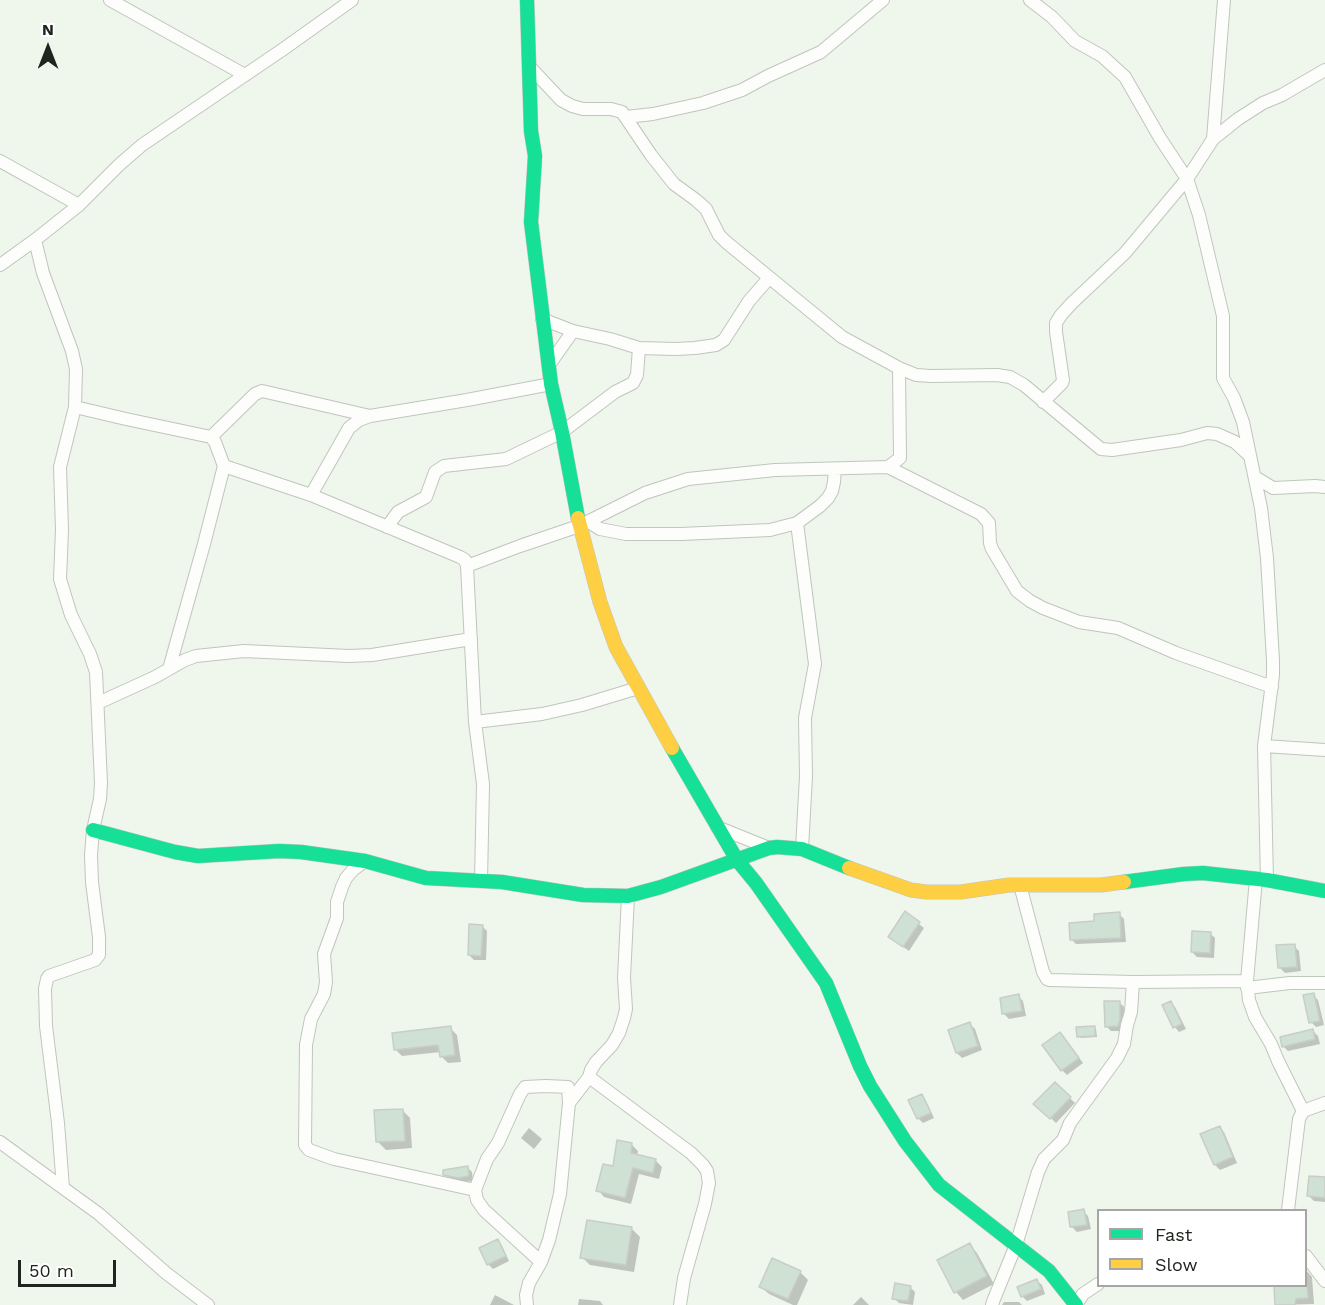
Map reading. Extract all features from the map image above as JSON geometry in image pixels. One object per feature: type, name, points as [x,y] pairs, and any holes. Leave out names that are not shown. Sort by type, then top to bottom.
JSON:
[{"type":"street","points":[[110,0],[244,75]]},
{"type":"street","points":[[0,265],[79,205],[142,145],[352,0]]},
{"type":"street","points":[[526,0],[531,131],[535,156],[531,222],[551,384],[600,602],[616,647],[737,860],[756,883],[826,984],[870,1086],[905,1141],[939,1185],[1049,1270],[1076,1305],[1083,1294],[1097,1285]]},
{"type":"street","points":[[626,117],[653,114],[704,103],[742,90],[821,52],[883,0]]},
{"type":"street","points":[[1030,0],[1052,17],[1075,41],[1102,56],[1125,76],[1186,179],[1199,215],[1223,316],[1223,378],[1243,422],[1261,508],[1271,604],[1273,660],[1272,687],[1264,746],[1261,880],[1247,984],[1249,1000],[1256,1017],[1303,1111]]},
{"type":"street","points":[[1213,139],[1224,0]]},
{"type":"street","points":[[529,66],[561,100],[572,106],[622,112],[674,184],[706,209],[719,235],[726,242],[842,337],[910,374],[1010,377],[1024,385],[1101,449],[1112,450],[1181,440],[1207,433],[1217,434],[1235,442],[1249,455]]},
{"type":"street","points":[[1043,402],[1063,380],[1056,332],[1056,323],[1061,315],[1125,253],[1186,179],[1213,139],[1263,103],[1282,95],[1325,70]]},
{"type":"street","points":[[0,161],[79,205]]},
{"type":"street","points":[[35,240],[43,273],[76,364],[75,407],[60,467],[62,530],[60,579],[71,615],[93,663],[97,681],[101,783],[91,855],[99,955],[95,960],[49,976],[45,989],[46,1026],[58,1123],[63,1188]]},
{"type":"street","points":[[542,319],[573,331],[639,348],[686,349],[721,343],[749,301],[768,278]]},
{"type":"street","points":[[549,365],[573,331]]},
{"type":"street","points":[[387,527],[398,512],[426,497],[435,472],[444,466],[506,459],[562,432],[615,392],[633,383],[637,375],[639,348]]},
{"type":"street","points":[[888,467],[900,458],[899,368]]},
{"type":"street","points":[[310,495],[349,428],[359,420],[370,416],[551,384]]},
{"type":"street","points":[[211,437],[259,392],[370,416]]},
{"type":"street","points":[[75,407],[211,437],[224,466],[169,669]]},
{"type":"street","points":[[224,466],[310,495],[465,561],[475,722],[483,784],[481,880]]},
{"type":"street","points":[[467,566],[584,524],[645,493],[688,479],[775,470],[888,467],[981,514],[989,523],[992,549],[1017,591],[1030,601],[1079,622],[1118,628],[1176,653],[1272,687]]},
{"type":"street","points":[[584,524],[626,534],[770,530],[796,523],[820,506],[832,491],[835,469]]},
{"type":"street","points":[[1254,477],[1273,488],[1325,487]]},
{"type":"street","points":[[1261,508],[1273,488]]},
{"type":"street","points":[[796,523],[815,664],[805,718],[806,776],[802,849]]},
{"type":"street","points":[[98,704],[196,656],[244,651],[372,655],[471,639]]},
{"type":"street","points":[[475,722],[542,714],[638,688]]},
{"type":"street","points":[[1264,746],[1325,750]]},
{"type":"street","points":[[717,827],[769,848]]},
{"type":"street","points":[[93,830],[198,856],[290,851],[365,861],[426,878],[481,880],[583,895],[628,896],[777,847],[802,849],[869,876],[932,893],[1020,885],[1101,885],[1194,874],[1261,880],[1323,893]]},
{"type":"street","points":[[365,861],[353,870],[342,887],[337,918],[324,954],[326,982],[324,994],[311,1019],[306,1045],[305,1145],[309,1150],[334,1159],[475,1190]]},
{"type":"street","points":[[1020,885],[1043,972],[1052,981],[1325,983]]},
{"type":"street","points":[[569,1103],[589,1077],[596,1062],[620,1033],[626,1009],[624,978],[628,896]]},
{"type":"street","points":[[992,1305],[1017,1245],[1038,1172],[1044,1159],[1063,1140],[1070,1124],[1117,1058],[1124,1044],[1131,1012],[1133,982]]},
{"type":"street","points":[[589,1077],[691,1153],[704,1165],[707,1172],[709,1183],[705,1204],[684,1278],[680,1305]]},
{"type":"street","points":[[526,1305],[529,1283],[541,1262],[549,1240],[560,1194],[569,1103],[568,1087],[525,1087],[498,1143],[487,1159],[475,1190],[477,1200],[484,1210],[541,1262]]},
{"type":"street","points":[[1288,1209],[1299,1119],[1303,1111],[1325,1103]]},
{"type":"street","points":[[0,1142],[99,1214],[166,1273],[208,1305]]},
{"type":"street","points":[[1307,1258],[1325,1281]]},
{"type":"building","points":[[905,911],[920,922],[903,947],[888,937]]},
{"type":"building","points":[[1120,912],[1121,938],[1070,940],[1069,923],[1094,921],[1094,914]]},
{"type":"building","points":[[469,924],[483,925],[481,956],[468,955]]},
{"type":"building","points":[[1192,931],[1211,932],[1210,953],[1191,952]]},
{"type":"building","points":[[1295,944],[1297,967],[1278,968],[1276,945]]},
{"type":"building","points":[[1314,993],[1320,1021],[1309,1023],[1303,995]]},
{"type":"building","points":[[1019,994],[1022,1011],[1002,1014],[1000,998]]},
{"type":"building","points":[[1104,1001],[1120,1001],[1118,1026],[1105,1027]]},
{"type":"building","points":[[1171,1001],[1182,1024],[1173,1028],[1162,1005]]},
{"type":"building","points":[[970,1022],[978,1046],[956,1053],[948,1030]]},
{"type":"building","points":[[451,1026],[455,1055],[440,1057],[438,1045],[394,1050],[392,1033]]},
{"type":"building","points":[[1095,1026],[1095,1036],[1077,1037],[1076,1027]]},
{"type":"building","points":[[1313,1029],[1315,1039],[1282,1047],[1280,1037]]},
{"type":"building","points":[[1060,1032],[1079,1058],[1061,1071],[1042,1045]]},
{"type":"building","points":[[1055,1082],[1071,1097],[1050,1119],[1033,1104]]},
{"type":"building","points":[[922,1094],[931,1113],[917,1119],[908,1100]]},
{"type":"building","points":[[403,1109],[405,1141],[376,1142],[374,1110]]},
{"type":"building","points":[[1220,1126],[1233,1157],[1214,1165],[1200,1134]]},
{"type":"building","points":[[617,1140],[632,1143],[631,1153],[656,1159],[653,1173],[633,1168],[625,1198],[596,1191],[603,1164],[613,1166]]},
{"type":"building","points":[[468,1166],[469,1176],[458,1178],[443,1175],[443,1170]]},
{"type":"building","points":[[1309,1176],[1325,1177],[1325,1198],[1307,1196]]},
{"type":"building","points":[[1084,1209],[1087,1225],[1070,1227],[1068,1212]]},
{"type":"building","points":[[587,1220],[632,1227],[626,1265],[580,1258]]},
{"type":"building","points":[[498,1239],[506,1256],[487,1265],[479,1248]]},
{"type":"building","points":[[970,1243],[987,1276],[954,1293],[937,1260]]},
{"type":"building","points":[[772,1258],[801,1271],[788,1299],[759,1287]]},
{"type":"building","points":[[1037,1279],[1041,1289],[1021,1297],[1017,1287]]},
{"type":"building","points":[[895,1283],[911,1286],[908,1301],[892,1299]]},
{"type":"building","points":[[1307,1286],[1308,1298],[1296,1299],[1295,1305],[1275,1305],[1274,1287]]},
{"type":"traffic: fast","points":[[527,0],[531,131],[535,156],[531,222],[551,384],[578,518]]},
{"type":"traffic: fast","points":[[672,748],[737,860],[756,883],[826,983],[860,1066],[905,1141],[939,1185],[1049,1271],[1076,1305]]},
{"type":"traffic: fast","points":[[93,830],[198,856],[279,851],[301,852],[365,861],[426,878],[502,882],[583,895],[628,896],[777,847],[802,849],[849,868]]},
{"type":"traffic: fast","points":[[1124,882],[1203,873],[1267,880],[1325,891]]},
{"type":"traffic: slow","points":[[578,518],[600,602],[616,647],[672,748]]},
{"type":"traffic: slow","points":[[849,868],[911,890],[926,892],[961,892],[1009,885],[1101,885],[1124,882]]}]
